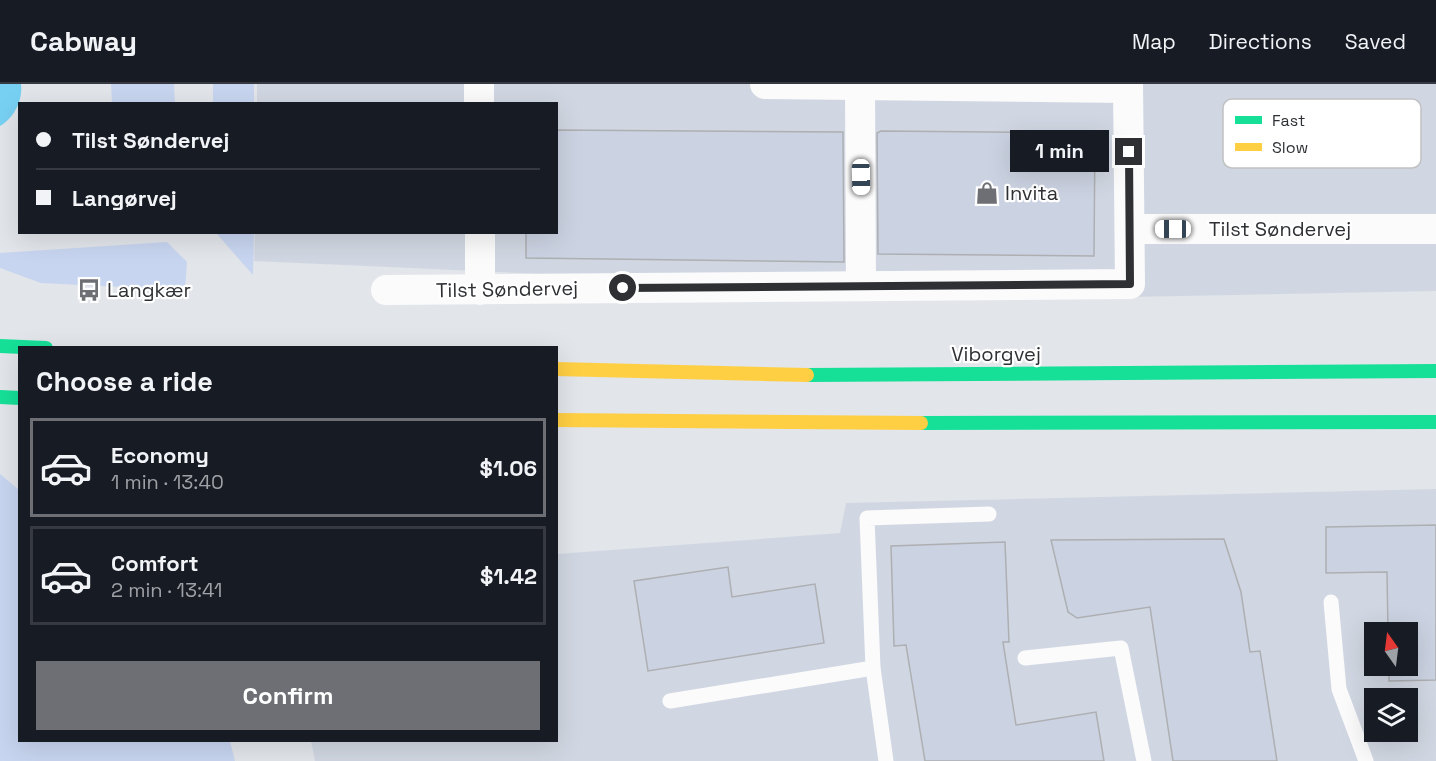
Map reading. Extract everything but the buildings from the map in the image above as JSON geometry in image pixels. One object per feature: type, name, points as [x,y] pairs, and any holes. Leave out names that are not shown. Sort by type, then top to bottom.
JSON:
[{"type":"main road","points":[[0,346],[18,347]]},
{"type":"main road","name":"Viborgvej","points":[[558,369],[755,375],[1436,371]]},
{"type":"main road","points":[[0,397],[18,398]]},
{"type":"main road","points":[[558,420],[776,423],[1436,422]]},
{"type":"street","points":[[479,84],[479,102]]},
{"type":"street","points":[[765,84],[1128,86],[1130,230]]},
{"type":"street","points":[[860,86],[861,286]]},
{"type":"street","name":"Tilst Søndervej","points":[[386,290],[1130,284],[1130,230],[1436,229]]},
{"type":"street","points":[[480,234],[480,290]]},
{"type":"lane","points":[[886,761],[873,668],[867,518],[989,514]]},
{"type":"lane","points":[[1331,602],[1339,689],[1366,761]]},
{"type":"lane","points":[[1025,658],[1121,648],[1144,761]]},
{"type":"lane","points":[[670,701],[873,668]]},
{"type":"shaded area","points":[[111,84],[174,84],[175,102],[112,102]]},
{"type":"shaded area","points":[[213,84],[254,84],[254,102],[213,102]]},
{"type":"shaded area","points":[[257,84],[1436,84],[1436,291],[1077,298],[254,261],[255,234],[558,234],[558,102],[257,102]]},
{"type":"shaded area","points":[[217,234],[254,234],[253,275]]},
{"type":"shaded area","points":[[167,242],[187,262],[185,290],[41,283],[0,268],[0,253]]},
{"type":"shaded area","points":[[0,474],[18,489],[18,742],[230,742],[235,761],[0,761]]},
{"type":"shaded area","points":[[1436,489],[1436,761],[315,761],[311,742],[558,742],[558,554],[840,533],[846,503]]},
{"type":"water","points":[[0,84],[21,84],[19,102],[13,113],[0,126]]},
{"type":"traffic: fast","points":[[0,346],[18,347]]},
{"type":"traffic: fast","points":[[807,375],[1436,371]]},
{"type":"traffic: fast","points":[[0,397],[18,398]]},
{"type":"traffic: fast","points":[[921,423],[1436,422]]},
{"type":"traffic: slow","points":[[558,369],[807,375]]},
{"type":"traffic: slow","points":[[558,420],[921,423]]},
{"type":"place","name":"Invita","points":[[987,193]]},
{"type":"place","name":"Langkær","points":[[89,290]]},
{"type":"route","points":[[623,288],[1130,284],[1129,152]]}]
